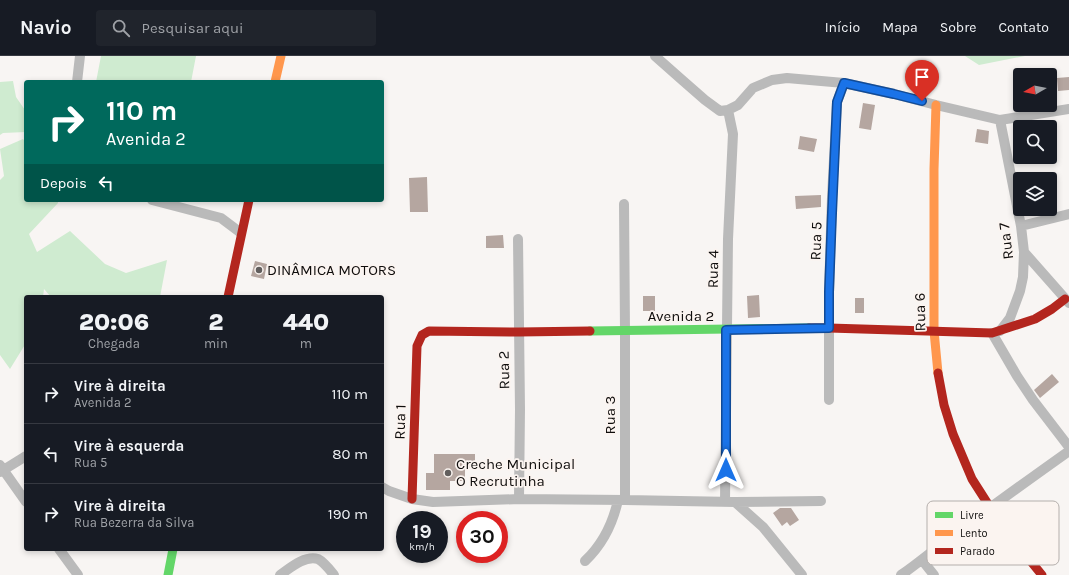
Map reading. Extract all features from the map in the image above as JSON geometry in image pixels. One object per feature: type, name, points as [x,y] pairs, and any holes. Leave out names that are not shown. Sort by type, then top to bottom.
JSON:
[{"type":"street","points":[[77,80],[80,56]]},
{"type":"street","points":[[275,80],[281,56]]},
{"type":"street","points":[[655,56],[705,100],[724,110],[738,106],[753,88],[772,80],[787,78],[844,83],[1000,120],[1069,109]]},
{"type":"street","name":"Rua 5","points":[[829,400],[829,292],[837,102],[844,83]]},
{"type":"street","name":"Rua 6","points":[[936,105],[934,169],[934,331],[938,377],[944,405],[962,458],[972,480],[985,501]]},
{"type":"street","name":"Rua 4","points":[[724,110],[733,134],[728,233],[726,330],[730,502]]},
{"type":"street","name":"Rua 7","points":[[996,332],[1010,318],[1020,291],[1023,278],[1024,252],[1021,226],[1000,120]]},
{"type":"street","points":[[160,202],[221,218],[241,233]]},
{"type":"street","points":[[228,295],[249,202]]},
{"type":"street","name":"Rua 3","points":[[585,561],[602,542],[610,528],[621,500],[625,330],[624,204]]},
{"type":"street","points":[[1021,226],[1069,214]]},
{"type":"street","name":"Rua 2","points":[[518,239],[519,500]]},
{"type":"street","points":[[1024,252],[1067,301]]},
{"type":"street","name":"Avenida 2","points":[[417,346],[423,333],[429,332],[829,328],[996,332],[1035,319],[1067,301]]},
{"type":"street","points":[[996,332],[1017,376],[1033,400],[1069,447]]},
{"type":"street","name":"Rua 1","points":[[412,500],[417,346]]},
{"type":"street","points":[[999,501],[1069,451]]},
{"type":"street","points":[[24,457],[1,469],[24,499]]},
{"type":"street","points":[[384,488],[412,500],[433,502],[519,500],[730,502],[821,501]]},
{"type":"street","points":[[730,502],[763,527],[802,575]]},
{"type":"street","points":[[60,551],[78,575]]},
{"type":"street","points":[[168,575],[173,551]]},
{"type":"street","points":[[901,575],[927,556]]},
{"type":"street","points":[[280,575],[293,565],[307,559],[317,559],[322,562],[334,575]]},
{"type":"street","points":[[922,560],[934,575]]},
{"type":"street","name":"Rua 6","points":[[1034,565],[1042,575]]},
{"type":"green space","points":[[101,56],[196,56],[191,80],[96,80]]},
{"type":"green space","points":[[965,56],[1025,56],[979,65]]},
{"type":"green space","points":[[13,81],[16,97],[24,109],[24,132],[3,133],[0,135],[0,82]]},
{"type":"green space","points":[[23,139],[24,140],[24,202],[58,202],[29,234],[37,252],[70,231],[105,264],[126,273],[167,260],[160,295],[49,295],[44,289],[43,295],[24,295],[24,346],[10,369],[0,355],[0,180],[4,176],[0,149]]},
{"type":"building","points":[[1069,77],[1069,90],[1058,91],[1057,78]]},
{"type":"building","points":[[863,103],[875,105],[871,130],[859,128]]},
{"type":"building","points":[[977,129],[989,131],[988,144],[975,142]]},
{"type":"building","points":[[800,136],[817,139],[814,152],[798,149]]},
{"type":"building","points":[[427,177],[428,212],[410,212],[409,178]]},
{"type":"building","points":[[821,195],[821,207],[796,209],[795,196]]},
{"type":"building","points":[[503,235],[504,248],[486,248],[486,236]]},
{"type":"building","name":"DINÂMICA MOTORS","points":[[255,261],[267,264],[264,279],[251,276]]},
{"type":"building","points":[[759,295],[760,317],[748,318],[747,296]]},
{"type":"building","points":[[643,296],[655,296],[655,311],[643,311]]},
{"type":"building","points":[[855,298],[864,298],[864,313],[855,313]]},
{"type":"building","points":[[1052,374],[1059,382],[1040,398],[1034,390]]},
{"type":"building","name":"Creche Municipal O Recrutinha","points":[[434,454],[475,454],[475,468],[465,468],[465,481],[450,481],[450,490],[426,490],[426,473],[434,473]]},
{"type":"building","points":[[780,508],[791,508],[799,520],[790,526],[787,522],[782,526],[773,513]]},
{"type":"traffic: fast","points":[[590,331],[809,328]]},
{"type":"traffic: fast","points":[[168,575],[173,551]]},
{"type":"traffic: slow","points":[[275,80],[281,56]]},
{"type":"traffic: slow","points":[[936,105],[934,169],[934,331],[938,373]]},
{"type":"traffic: jam","points":[[228,295],[249,202]]},
{"type":"traffic: jam","points":[[809,328],[992,333],[1035,319],[1065,299]]},
{"type":"traffic: jam","points":[[412,499],[417,346],[422,335],[429,331],[590,331]]},
{"type":"traffic: jam","points":[[938,373],[944,405],[953,434],[972,479],[986,501]]},
{"type":"traffic: jam","points":[[1034,565],[1042,575]]},
{"type":"place","name":"DINÂMICA MOTORS","points":[[259,270]]},
{"type":"place","name":"Creche Municipal O Recrutinha","points":[[448,473]]},
{"type":"route","points":[[726,470],[726,330],[829,328],[829,292],[837,102],[844,83],[922,101]]}]
